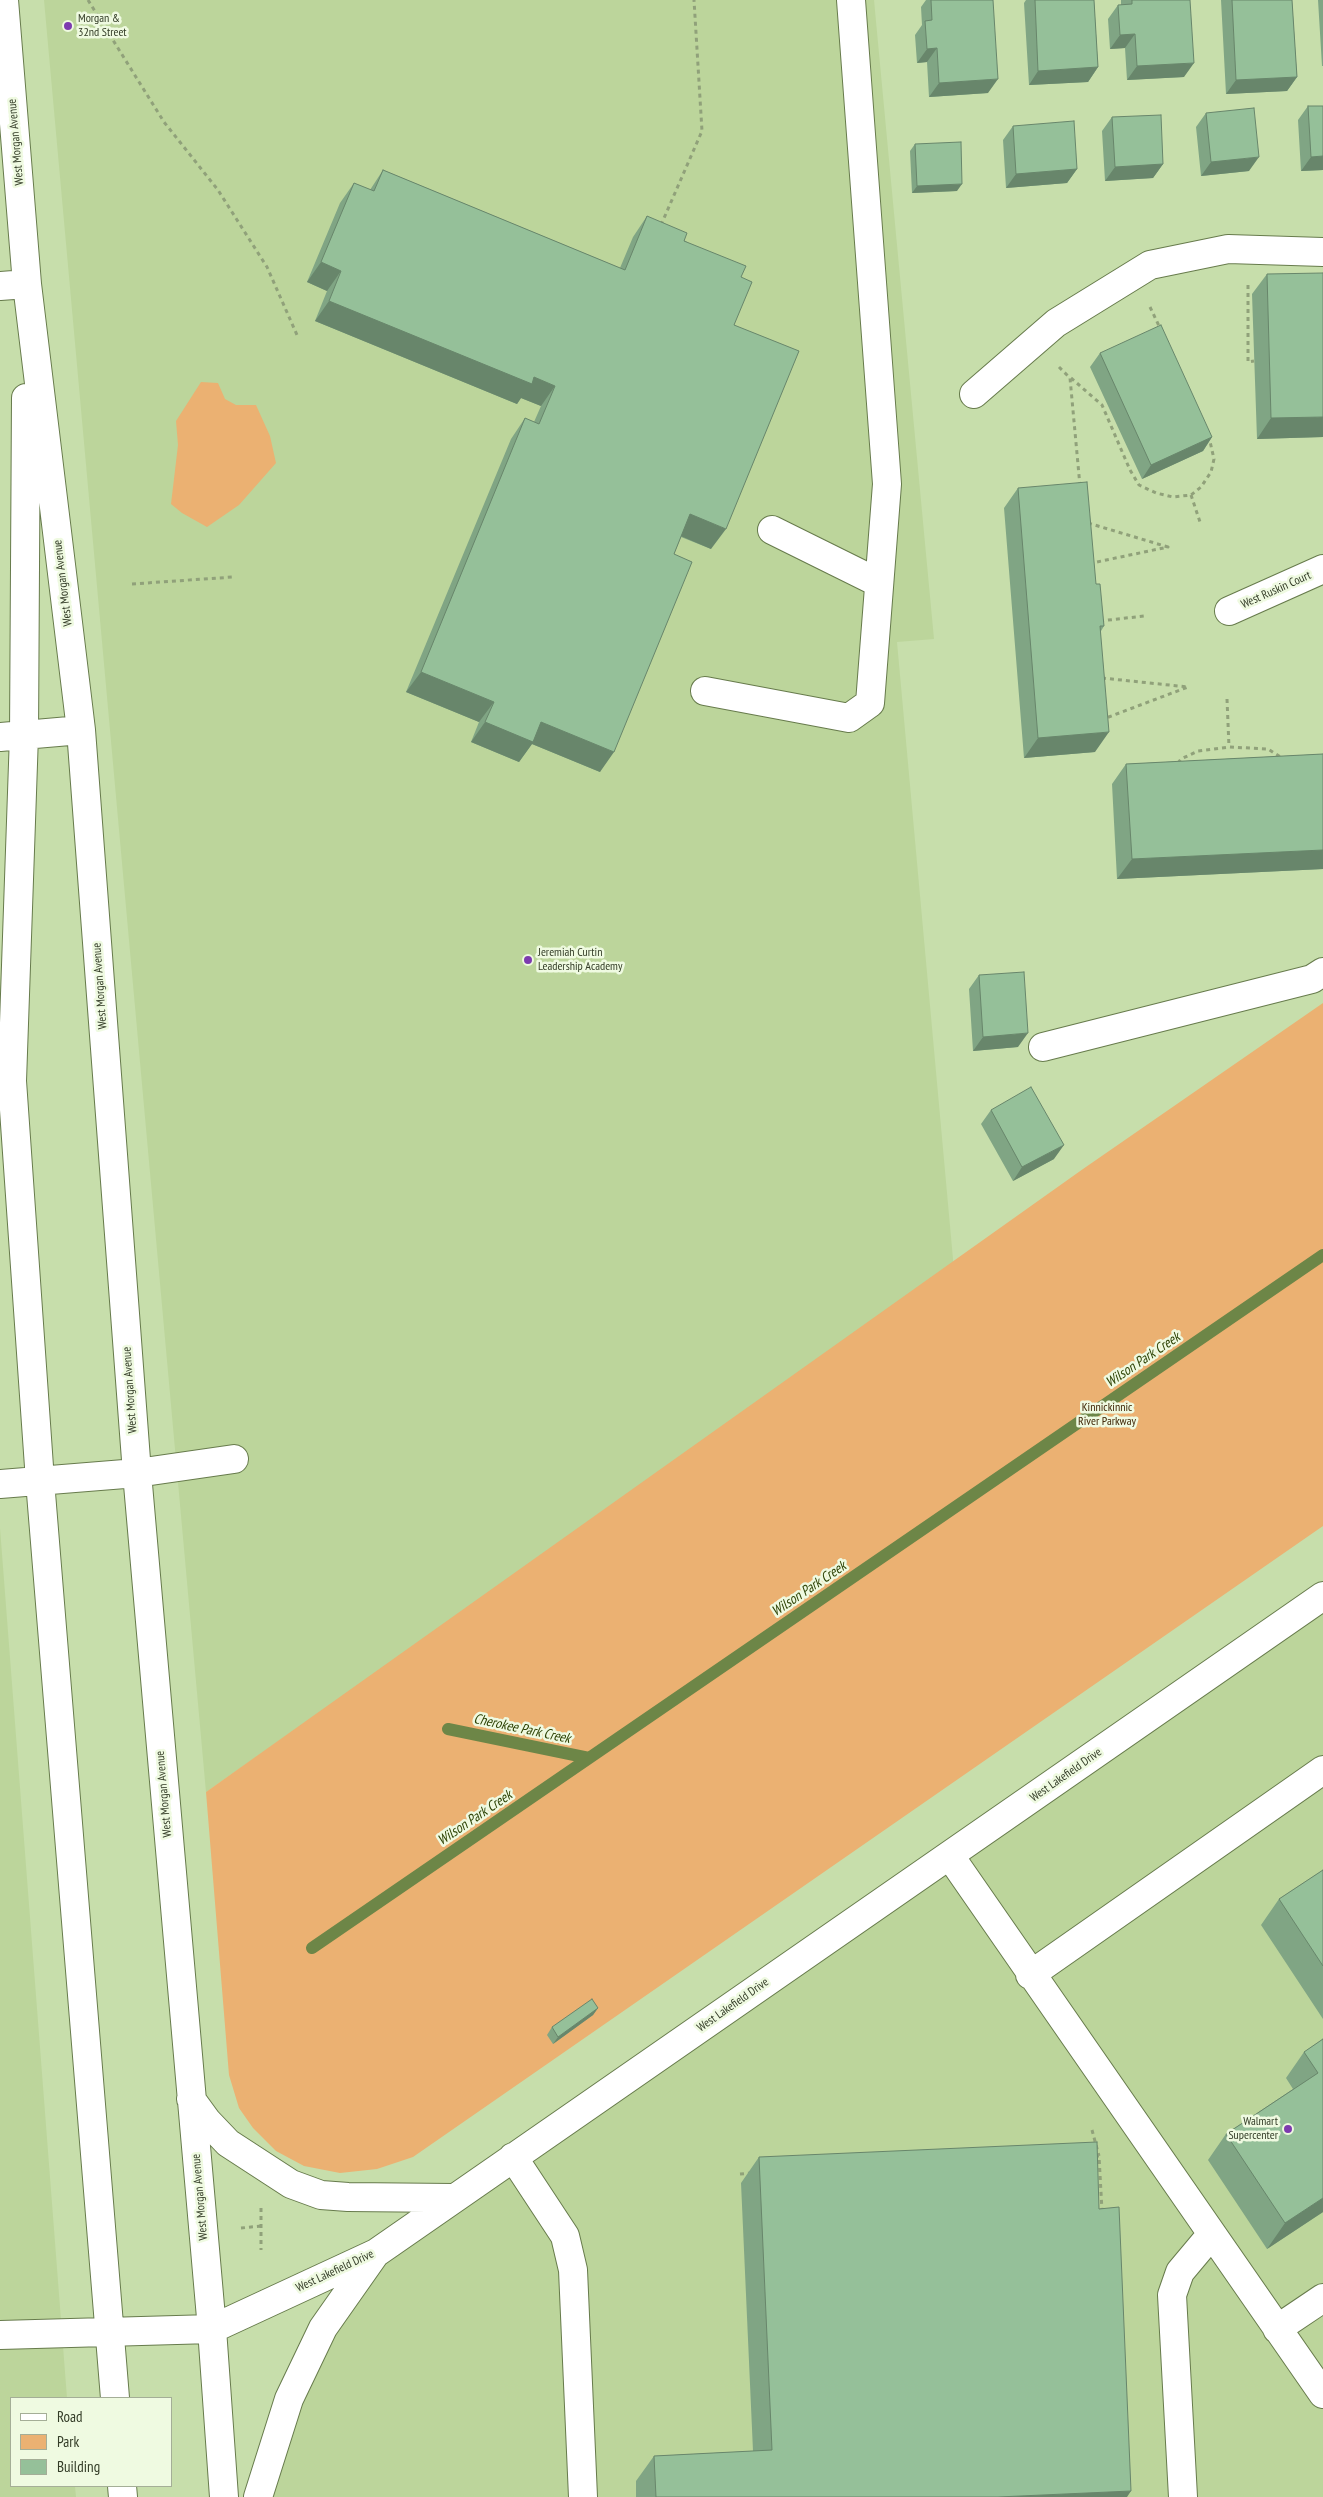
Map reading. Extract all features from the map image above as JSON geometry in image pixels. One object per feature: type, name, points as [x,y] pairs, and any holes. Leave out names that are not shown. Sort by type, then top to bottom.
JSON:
[{"type":"street","name":"West Morgan Avenue","points":[[4,0],[28,284],[81,730],[137,1473],[212,2329],[224,2497]]},
{"type":"street","points":[[705,691],[849,718],[870,703],[887,484],[851,0]]},
{"type":"street","points":[[974,394],[1056,324],[1150,265],[1228,249],[1323,252]]},
{"type":"street","name":"West Morgan Avenue","points":[[28,284],[12,736],[12,1081],[40,1481],[115,2397]]},
{"type":"street","points":[[0,286],[28,284]]},
{"type":"street","points":[[772,530],[879,583]]},
{"type":"street","name":"West Ruskin Court","points":[[1229,611],[1323,569]]},
{"type":"street","points":[[12,736],[81,730]]},
{"type":"street","points":[[1043,1047],[1312,979],[1323,972]]},
{"type":"street","points":[[0,1484],[137,1473],[234,1460]]},
{"type":"street","name":"West Lakefield Drive","points":[[0,2335],[110,2334],[212,2329],[376,2253],[513,2156],[950,1856],[1323,1596]]},
{"type":"street","points":[[1030,1975],[1323,1770]]},
{"type":"street","points":[[950,1856],[1030,1975],[1323,2394]]},
{"type":"street","points":[[191,2099],[206,2121],[228,2143],[291,2184],[321,2195],[453,2198]]},
{"type":"street","points":[[513,2156],[565,2236],[572,2270],[582,2497]]},
{"type":"street","points":[[1183,2497],[1172,2295],[1180,2272],[1212,2235]]},
{"type":"street","points":[[258,2497],[289,2399],[323,2328],[376,2253]]},
{"type":"street","points":[[1277,2329],[1323,2298]]},
{"type":"path","points":[[88,0],[164,122],[218,190],[267,266],[297,335]]},
{"type":"path","points":[[660,227],[702,131],[694,0]]},
{"type":"path","points":[[1247,250],[1248,362],[1254,361]]},
{"type":"path","points":[[1135,274],[1163,336]]},
{"type":"path","points":[[1034,342],[1070,378],[1102,405],[1130,470],[1139,485],[1156,493],[1173,496],[1191,495],[1201,487],[1211,472],[1214,459],[1207,432]]},
{"type":"path","points":[[1070,378],[1080,493]]},
{"type":"path","points":[[1191,495],[1200,522]]},
{"type":"path","points":[[1084,530],[1083,522],[1168,547],[1087,564]]},
{"type":"path","points":[[132,584],[232,577]]},
{"type":"path","points":[[1092,622],[1144,616]]},
{"type":"path","points":[[1097,678],[1188,687],[1100,720]]},
{"type":"path","points":[[1227,699],[1229,747]]},
{"type":"path","points":[[1173,770],[1181,759],[1198,751],[1229,747],[1268,749],[1283,759],[1285,767]]},
{"type":"path","points":[[1092,2127],[1099,2156],[1102,2214]]},
{"type":"path","points":[[1089,2156],[1099,2156]]},
{"type":"path","points":[[740,2174],[760,2173]]},
{"type":"path","points":[[239,2228],[262,2226],[261,2250]]},
{"type":"shaded area","name":"Jeremiah Curtin Leadership Academy","points":[[44,0],[874,0],[934,639],[897,642],[954,1270],[206,1792]]},
{"type":"shaded area","points":[[0,1528],[67,2397],[10,2397],[10,2487],[75,2487],[76,2497],[0,2497]]},
{"type":"shaded area","points":[[1323,1596],[1323,2497],[258,2497],[289,2399],[376,2253]]},
{"type":"green space","points":[[201,382],[218,383],[225,399],[236,405],[256,405],[270,436],[276,463],[239,505],[207,527],[182,513],[171,504],[178,445],[176,421]]},
{"type":"green space","name":"Kinnickinnic River Parkway","points":[[1323,1003],[1323,1526],[413,2157],[377,2169],[340,2173],[304,2166],[276,2151],[253,2128],[239,2108],[229,2075],[206,1792],[1083,1169]]},
{"type":"building","points":[[931,0],[993,0],[998,79],[939,83],[937,48],[927,49],[925,21],[932,20]]},
{"type":"building","points":[[1035,0],[1094,0],[1098,67],[1038,71]]},
{"type":"building","points":[[1132,0],[1190,0],[1194,63],[1137,66],[1135,34],[1120,35],[1118,5],[1132,4]]},
{"type":"building","points":[[1232,0],[1292,0],[1297,77],[1236,80]]},
{"type":"building","points":[[1308,106],[1323,106],[1323,156],[1311,157]]},
{"type":"building","points":[[1254,108],[1259,157],[1211,162],[1206,113]]},
{"type":"building","points":[[1161,115],[1163,164],[1115,167],[1112,117]]},
{"type":"building","points":[[1074,121],[1077,169],[1016,174],[1013,126]]},
{"type":"building","points":[[961,142],[962,184],[917,186],[915,144]]},
{"type":"building","points":[[383,170],[625,270],[647,216],[687,233],[684,241],[746,266],[741,277],[752,282],[734,325],[799,351],[726,529],[690,514],[674,554],[692,562],[614,752],[541,722],[533,742],[485,722],[494,702],[421,672],[525,418],[539,424],[555,386],[534,377],[532,384],[329,301],[341,271],[321,262],[354,183],[374,191]]},
{"type":"building","points":[[1323,273],[1323,417],[1271,418],[1267,274]]},
{"type":"building","points":[[1161,325],[1212,437],[1151,465],[1100,353]]},
{"type":"building","points":[[1087,482],[1096,584],[1100,584],[1104,626],[1100,626],[1109,732],[1038,738],[1018,488]]},
{"type":"building","points":[[1323,754],[1323,850],[1132,859],[1126,764]]},
{"type":"building","points":[[1024,972],[1028,1033],[983,1037],[979,975]]},
{"type":"building","points":[[1031,1087],[1064,1145],[1022,1167],[991,1110]]},
{"type":"building","points":[[1323,1870],[1323,1966],[1279,1899]]},
{"type":"building","points":[[592,1999],[598,2008],[558,2037],[552,2027]]},
{"type":"building","name":"Walmart Supercenter","points":[[1323,2039],[1323,2198],[1285,2223],[1226,2134],[1318,2073],[1304,2052]]},
{"type":"building","points":[[1097,2142],[1099,2209],[1119,2207],[1131,2491],[998,2497],[656,2497],[654,2456],[772,2450],[759,2157]]},
{"type":"waterway","name":"Wilson Park Creek","points":[[312,1948],[1323,1255]]},
{"type":"waterway","name":"Cherokee Park Creek","points":[[448,1729],[589,1758]]},
{"type":"place","name":"Morgan & 32nd Street","points":[[68,26]]},
{"type":"place","name":"Jeremiah Curtin Leadership Academy","points":[[528,960]]},
{"type":"place","name":"Walmart Supercenter","points":[[1288,2129]]}]
